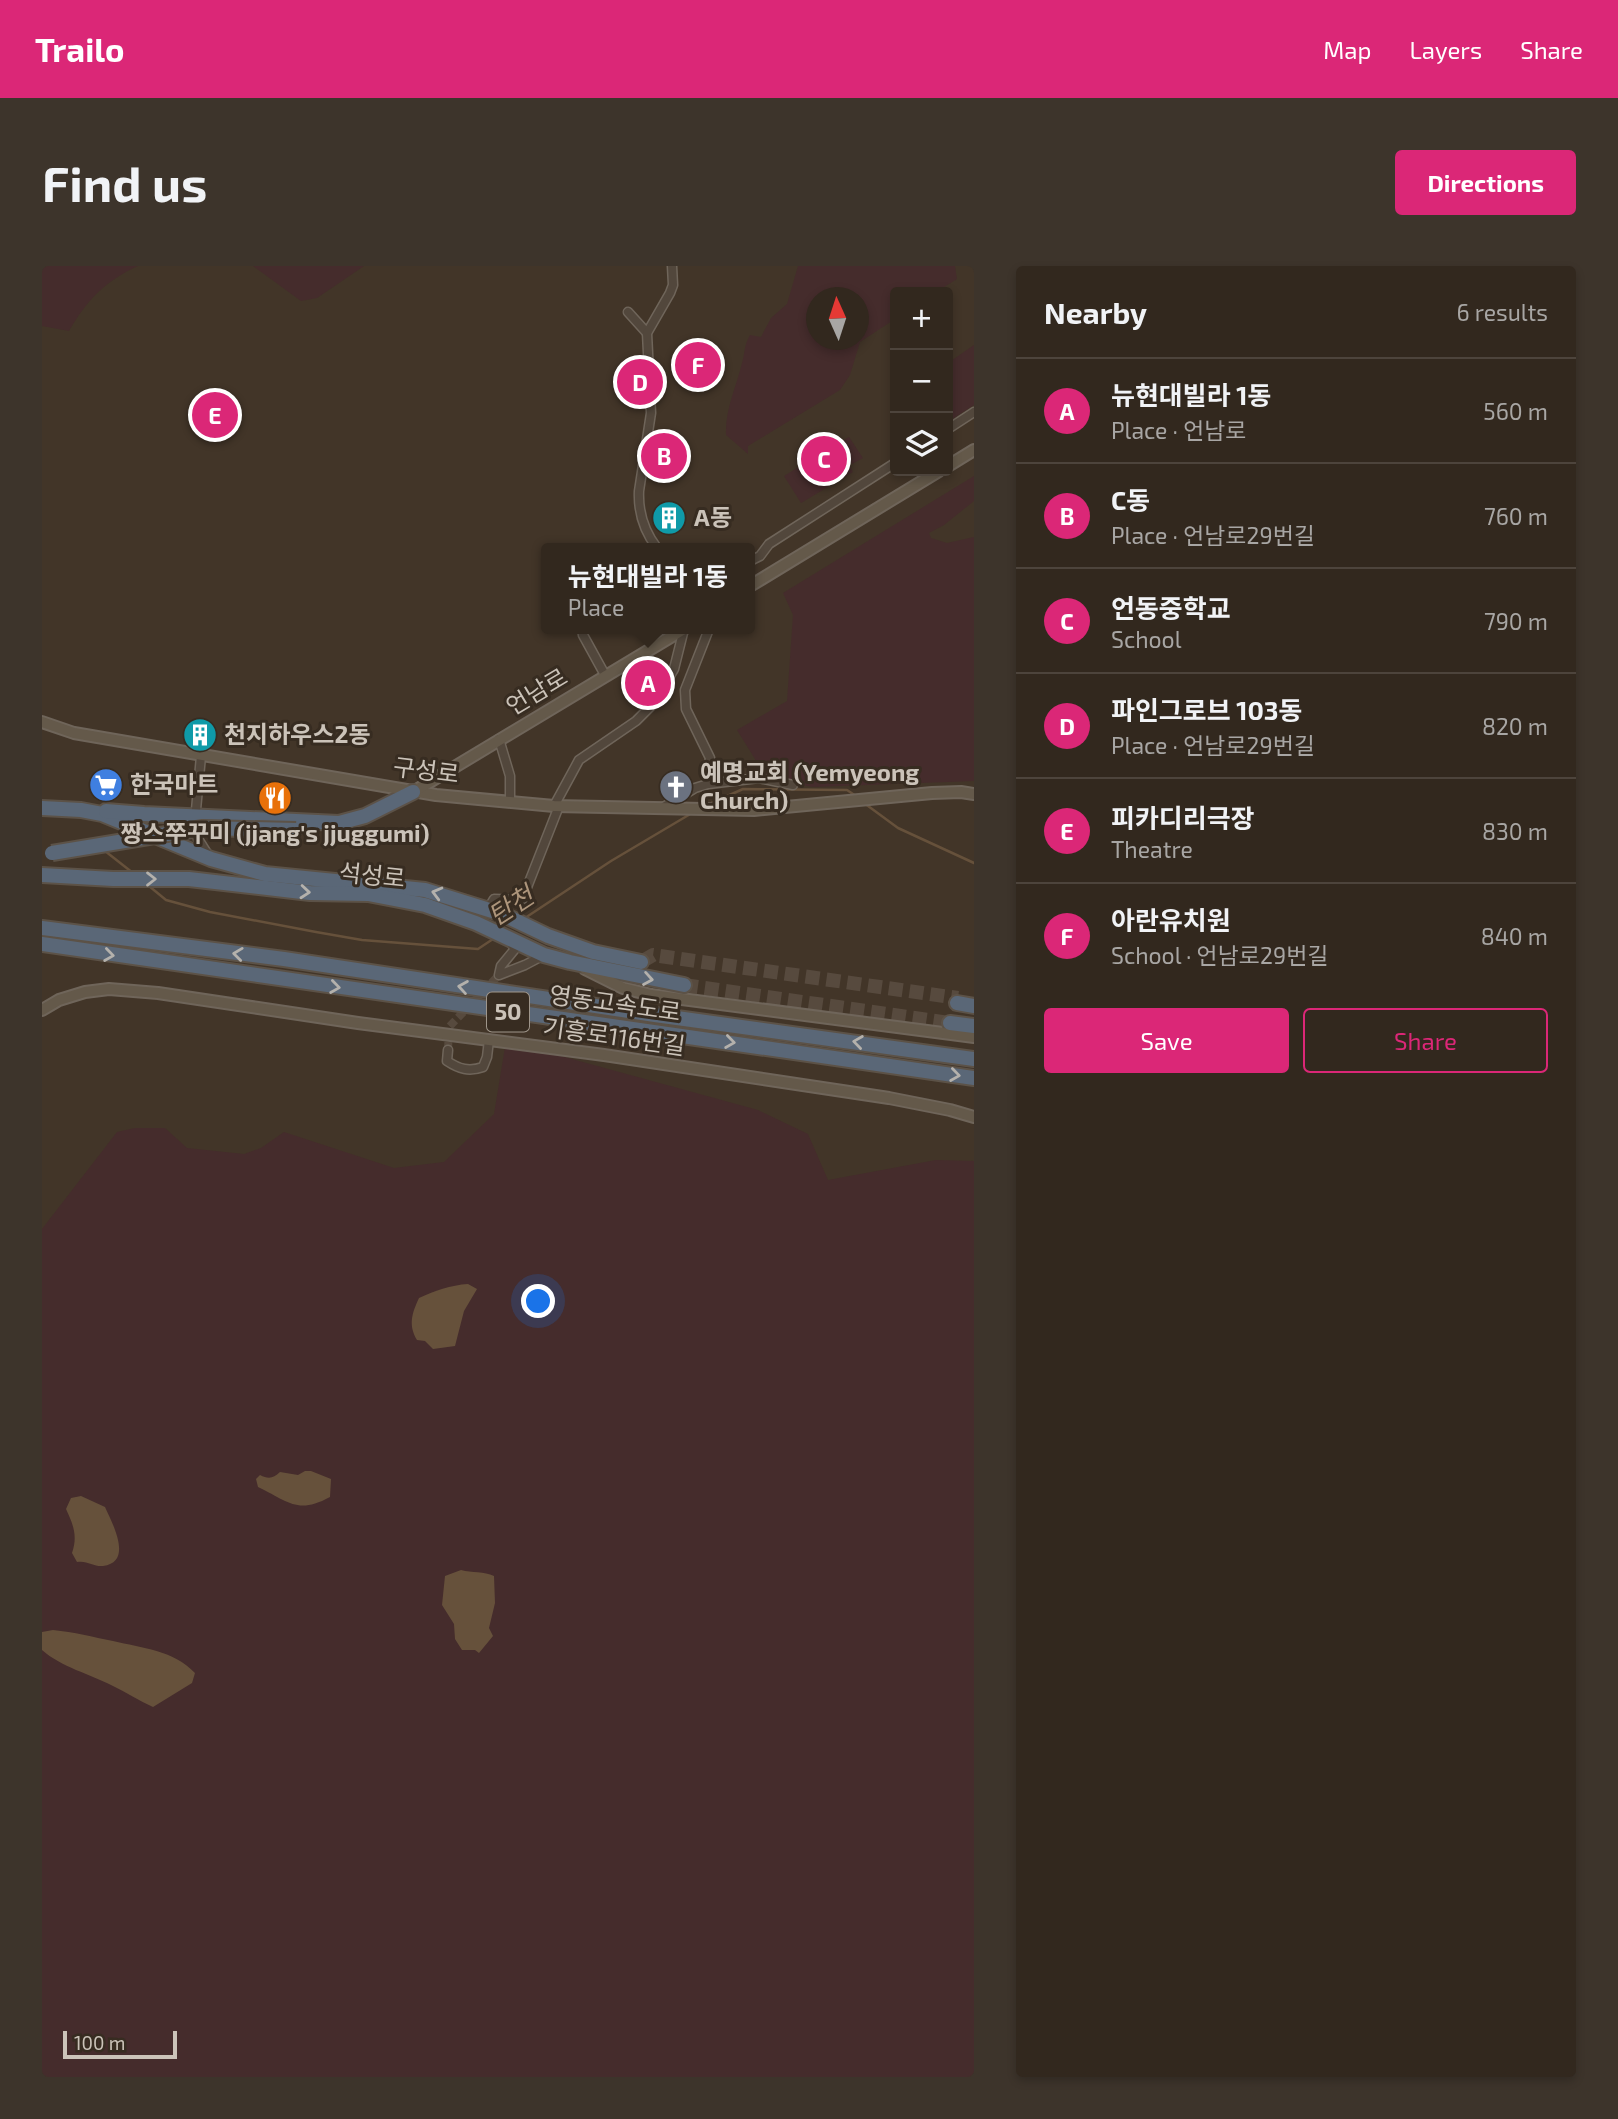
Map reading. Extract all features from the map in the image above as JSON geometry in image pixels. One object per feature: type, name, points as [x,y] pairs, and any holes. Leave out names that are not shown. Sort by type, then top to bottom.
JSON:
[{"type":"highway","points":[[81,810],[338,823],[365,816],[413,792]]},
{"type":"highway","points":[[47,854],[203,828],[330,832],[358,828],[381,817],[413,792]]},
{"type":"highway","name":"석성로","points":[[42,808],[102,814],[211,859],[265,874],[425,890],[502,914],[548,936],[593,952],[641,962]]},
{"type":"highway","points":[[166,840],[196,864],[189,879]]},
{"type":"highway","name":"석성로","points":[[42,875],[189,879],[310,893],[368,894],[425,905],[570,962],[684,985]]},
{"type":"highway","name":"영동고속도로","points":[[42,928],[284,959],[628,1011],[974,1059]]},
{"type":"highway","name":"영동고속도로","points":[[42,944],[974,1078]]},
{"type":"highway","points":[[957,1001],[974,1003]]},
{"type":"highway","points":[[950,1023],[974,1026]]},
{"type":"main road","points":[[953,463],[974,450]]},
{"type":"main road","points":[[755,583],[931,476]]},
{"type":"main road","name":"언남로","points":[[413,792],[673,634]]},
{"type":"main road","name":"구성로","points":[[42,722],[74,733],[413,792],[556,806],[718,809],[801,807],[932,793],[974,794]]},
{"type":"main road","points":[[961,792],[974,803]]},
{"type":"main road","points":[[570,962],[623,988],[651,995],[974,1037]]},
{"type":"main road","name":"기흥로116번길","points":[[42,1010],[59,1000],[85,992],[121,990],[158,993],[889,1098],[974,1117]]},
{"type":"street","points":[[647,333],[657,319],[673,285],[672,266]]},
{"type":"street","points":[[628,312],[647,333],[652,406],[638,502],[643,524],[654,543]]},
{"type":"street","points":[[953,426],[974,412]]},
{"type":"street","points":[[755,558],[769,544],[890,466]]},
{"type":"street","points":[[583,634],[606,675]]},
{"type":"street","points":[[488,909],[494,899],[522,900],[556,806],[579,760],[636,721],[654,704],[674,669],[678,634]]},
{"type":"street","points":[[707,634],[685,690],[686,709],[710,758],[707,784]]},
{"type":"street","points":[[499,740],[510,776],[510,801]]},
{"type":"street","points":[[201,756],[198,839],[211,859]]},
{"type":"street","points":[[662,808],[695,788],[707,784],[759,778],[793,785]]},
{"type":"street","points":[[511,943],[515,949],[501,966],[499,975],[525,965],[539,952]]},
{"type":"street","points":[[448,1050],[447,1061],[465,1070],[474,1070],[483,1067],[489,1040]]},
{"type":"shaded area","points":[[42,266],[138,266],[98,292],[69,331],[42,326]]},
{"type":"shaded area","points":[[253,266],[364,266],[317,298],[301,301]]},
{"type":"shaded area","points":[[798,266],[955,266],[957,279],[944,287],[890,287],[890,322],[869,336],[869,287],[806,287],[806,350],[858,350],[850,375],[840,390],[748,446],[748,454],[726,435],[729,407],[750,335],[761,337],[771,318],[787,304]]},
{"type":"shaded area","points":[[974,345],[974,405],[953,419],[953,413],[953,360]]},
{"type":"shaded area","points":[[849,437],[863,458],[852,464],[839,443]]},
{"type":"shaded area","points":[[836,444],[853,472],[801,503],[784,476]]},
{"type":"shaded area","points":[[974,476],[974,501],[944,525],[929,533],[931,538],[947,543],[974,537],[974,781],[813,787],[759,778],[755,759],[737,730],[787,701],[793,615],[783,593]]},
{"type":"shaded area","points":[[506,1041],[758,1110],[808,1134],[828,1180],[936,1160],[974,1161],[974,2077],[42,2077],[42,1229],[117,1132],[135,1128],[165,1128],[187,1148],[244,1154],[261,1148],[284,1132],[394,1168],[444,1162],[494,1114]]},
{"type":"shaded area","points":[[468,1284],[477,1289],[464,1311],[455,1346],[433,1349],[425,1341],[417,1340],[412,1319],[419,1298]]},
{"type":"shaded area","points":[[305,1471],[331,1479],[330,1497],[309,1505],[293,1504],[258,1487],[256,1479],[260,1475],[270,1478],[280,1472],[298,1475]]},
{"type":"shaded area","points":[[81,1496],[105,1507],[118,1541],[119,1550],[112,1563],[100,1566],[77,1562],[72,1553],[74,1530],[66,1509],[71,1498]]},
{"type":"shaded area","points":[[461,1570],[494,1576],[495,1603],[489,1628],[493,1636],[479,1653],[475,1650],[462,1650],[455,1639],[454,1624],[442,1605],[445,1576]]},
{"type":"shaded area","points":[[53,1630],[157,1651],[177,1659],[195,1673],[192,1683],[153,1707],[67,1666],[42,1650],[42,1632]]},
{"type":"waterway","name":"탄천","points":[[707,805],[743,789],[847,790],[856,796]]},
{"type":"waterway","name":"탄천","points":[[864,803],[898,828],[974,863]]},
{"type":"waterway","name":"탄천","points":[[525,918],[611,861],[692,813]]},
{"type":"waterway","name":"탄천","points":[[105,851],[133,873]]},
{"type":"waterway","name":"탄천","points":[[149,886],[166,900],[210,912],[362,940],[478,949],[493,939]]},
{"type":"tunnel","points":[[641,962],[653,955],[958,998]]},
{"type":"tunnel","points":[[448,1050],[449,1027],[499,975]]},
{"type":"tunnel","points":[[684,985],[950,1023]]},
{"type":"place","name":"아란유치원","points":[[698,365]]},
{"type":"place","name":"파인그로브 103동","points":[[640,382]]},
{"type":"place","name":"피카디리극장","points":[[215,415]]},
{"type":"place","name":"C동","points":[[664,456]]},
{"type":"place","name":"언동중학교","points":[[824,459]]},
{"type":"place","name":"A동","points":[[669,518]]},
{"type":"place","name":"뉴현대빌라 1동","points":[[648,683]]},
{"type":"place","name":"천지하우스2동","points":[[200,735]]},
{"type":"place","name":"한국마트","points":[[106,785]]},
{"type":"place","name":"예명교회 (Yemyeong Church)","points":[[676,787]]},
{"type":"place","name":"짱스쭈꾸미 (jjang's jjuggumi)","points":[[275,798]]}]
